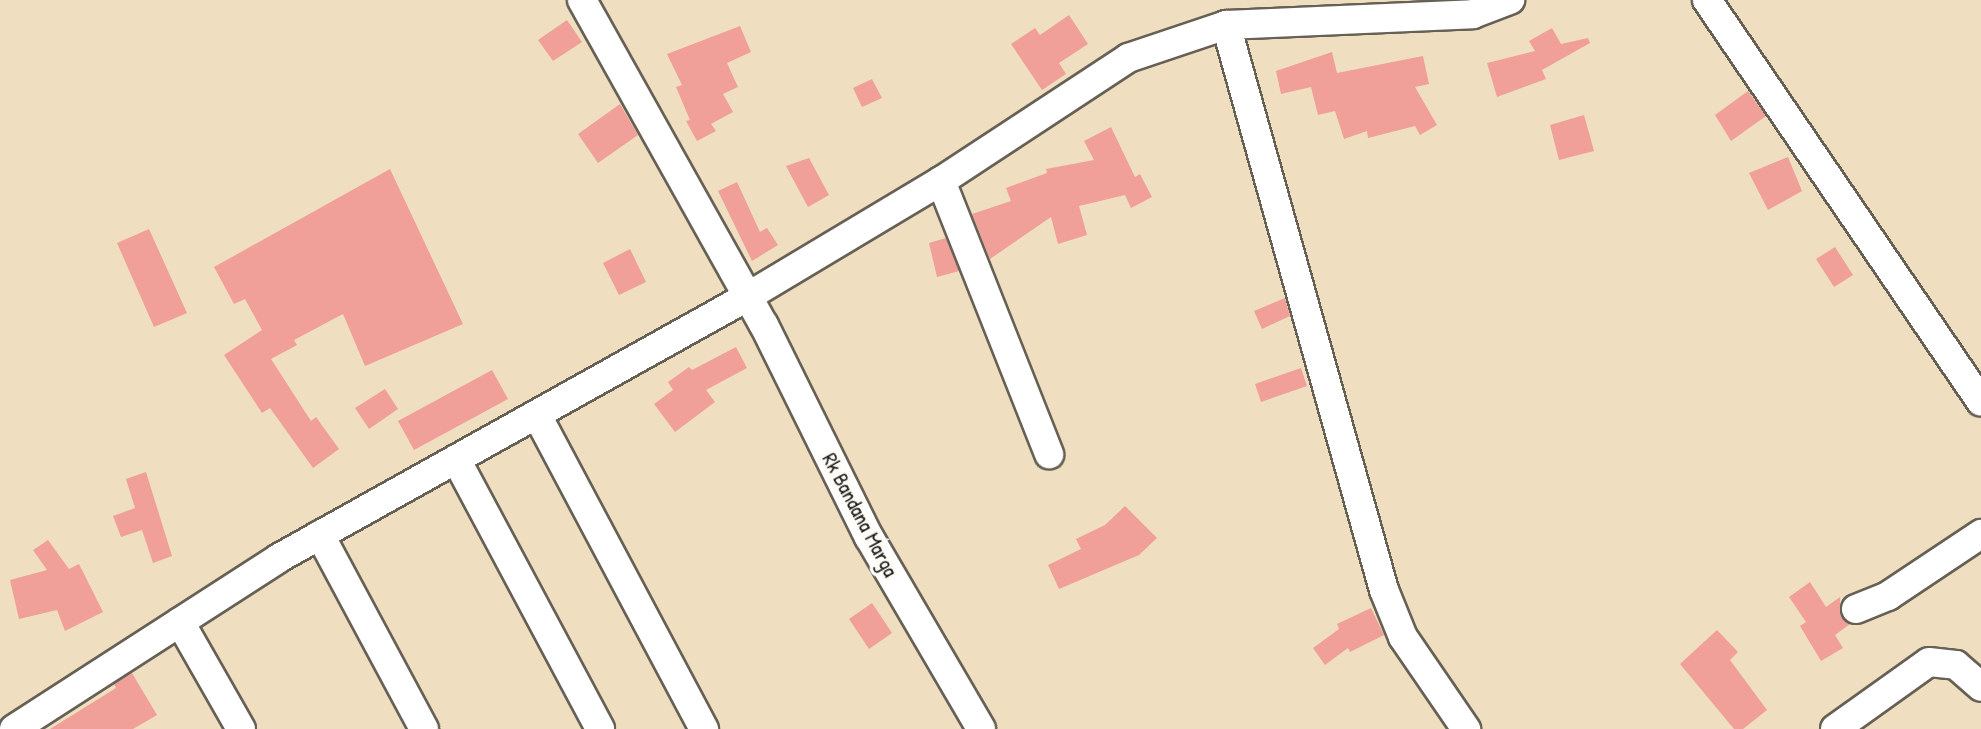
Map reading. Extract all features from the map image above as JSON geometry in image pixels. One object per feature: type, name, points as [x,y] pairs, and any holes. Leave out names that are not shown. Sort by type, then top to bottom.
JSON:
[{"type":"street","name":"Rk Bandana Marga","points":[[582,0],[747,297],[869,537],[981,729]]},
{"type":"street","points":[[14,729],[320,535],[747,297],[941,181],[1128,58],[1226,25],[1473,14],[1510,0]]},
{"type":"street","points":[[1707,0],[1981,402]]},
{"type":"street","points":[[1226,25],[1384,590],[1403,637],[1466,729]]},
{"type":"street","points":[[941,181],[1049,454]]},
{"type":"street","points":[[537,415],[704,729]]},
{"type":"street","points":[[456,459],[600,729]]},
{"type":"street","points":[[1856,610],[1888,596],[1981,534]]},
{"type":"street","points":[[320,535],[424,729]]},
{"type":"street","points":[[180,622],[241,729]]},
{"type":"street","points":[[1835,729],[1929,662],[1956,665],[1981,687]]},
{"type":"building","points":[[1069,15],[1088,44],[1059,63],[1066,74],[1042,90],[1011,44],[1035,28],[1040,35]]},
{"type":"building","points":[[567,20],[582,42],[553,61],[538,40]]},
{"type":"building","points":[[740,26],[751,52],[727,63],[738,87],[723,94],[733,112],[711,124],[716,131],[697,141],[686,121],[690,120],[676,87],[682,85],[667,54]]},
{"type":"building","points":[[1552,28],[1561,44],[1588,38],[1590,43],[1542,70],[1546,79],[1497,97],[1487,63],[1535,51],[1529,41]]},
{"type":"building","points":[[1332,52],[1337,73],[1423,56],[1429,84],[1415,87],[1437,125],[1420,135],[1415,126],[1368,138],[1367,131],[1344,139],[1335,111],[1318,115],[1311,87],[1281,94],[1276,71]]},
{"type":"building","points":[[872,79],[882,98],[862,107],[853,88]]},
{"type":"building","points":[[1748,91],[1766,116],[1731,141],[1715,115]]},
{"type":"building","points":[[620,104],[638,135],[598,163],[578,134]]},
{"type":"building","points":[[1584,115],[1594,151],[1559,160],[1550,125]]},
{"type":"building","points":[[1111,127],[1135,177],[1140,174],[1152,197],[1131,208],[1125,195],[1079,206],[1087,235],[1058,244],[1051,217],[990,259],[972,214],[1011,201],[1006,188],[1047,173],[1046,169],[1094,160],[1084,141]]},
{"type":"building","points":[[1788,157],[1802,191],[1768,210],[1749,173]]},
{"type":"building","points":[[809,158],[829,195],[808,207],[786,166]]},
{"type":"building","points":[[390,169],[463,324],[365,366],[343,314],[294,340],[297,345],[271,359],[311,421],[316,417],[339,449],[313,468],[270,408],[262,413],[224,355],[262,330],[245,299],[234,304],[214,267]]},
{"type":"building","points":[[737,182],[760,232],[767,228],[778,245],[752,261],[718,191]]},
{"type":"building","points":[[149,229],[187,313],[154,327],[117,243]]},
{"type":"building","points":[[946,238],[959,271],[937,277],[929,243]]},
{"type":"building","points":[[1835,247],[1853,275],[1834,287],[1816,259]]},
{"type":"building","points":[[630,249],[646,282],[619,295],[603,263]]},
{"type":"building","points":[[1285,298],[1290,316],[1262,329],[1254,311]]},
{"type":"building","points":[[736,347],[747,368],[706,390],[715,402],[675,432],[654,404],[673,390],[668,382],[689,367],[692,370]]},
{"type":"building","points":[[1301,368],[1307,386],[1261,402],[1255,384]]},
{"type":"building","points":[[492,370],[508,399],[414,450],[398,421]]},
{"type":"building","points":[[385,389],[398,409],[369,429],[355,408]]},
{"type":"building","points":[[146,472],[172,556],[153,563],[142,530],[121,537],[113,516],[135,508],[126,479]]},
{"type":"building","points":[[1125,506],[1157,538],[1139,555],[1059,589],[1048,565],[1081,549],[1076,539],[1105,525]]},
{"type":"building","points":[[48,540],[69,569],[79,564],[103,612],[65,631],[57,610],[19,619],[10,580],[47,570],[33,550]]},
{"type":"building","points":[[1810,582],[1826,607],[1840,597],[1840,615],[1850,624],[1835,635],[1843,648],[1821,661],[1800,626],[1806,622],[1789,597]]},
{"type":"building","points":[[872,603],[892,633],[869,649],[849,619]]},
{"type":"building","points":[[1371,608],[1384,635],[1350,652],[1348,648],[1325,665],[1313,648],[1339,629],[1337,624]]},
{"type":"building","points":[[1717,630],[1738,652],[1730,660],[1767,710],[1743,729],[1734,729],[1680,664]]},
{"type":"building","points":[[132,673],[157,715],[133,729],[50,729],[116,688],[114,684]]}]
